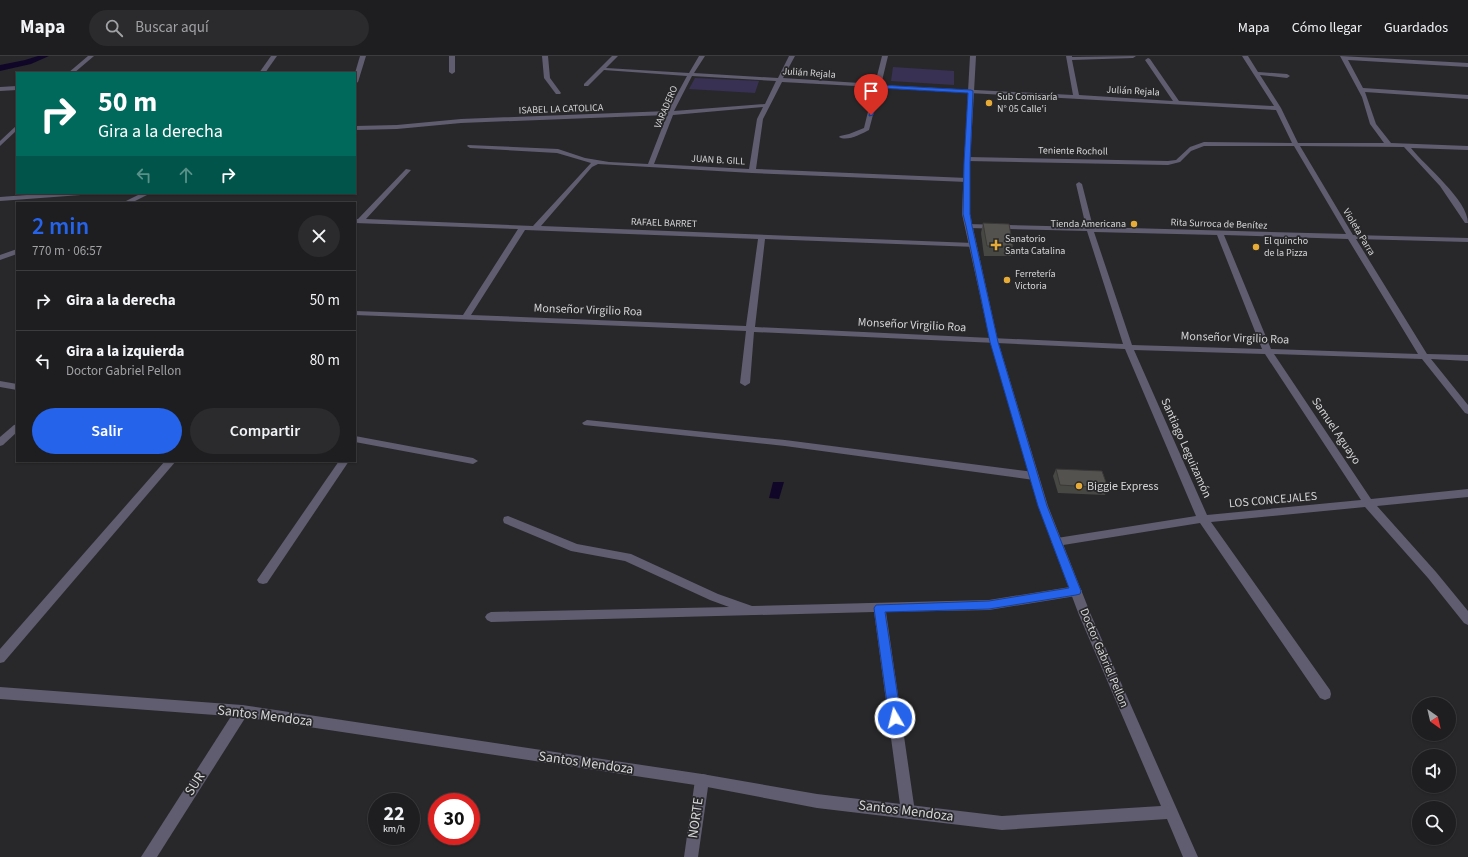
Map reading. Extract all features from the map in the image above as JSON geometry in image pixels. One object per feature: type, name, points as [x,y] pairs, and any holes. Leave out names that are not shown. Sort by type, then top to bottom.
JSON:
[{"type":"street","points":[[72,72],[90,56]]},
{"type":"street","points":[[262,72],[274,56]]},
{"type":"street","points":[[356,79],[363,56]]},
{"type":"street","points":[[452,56],[452,72]]},
{"type":"street","points":[[545,56],[547,78],[558,93]]},
{"type":"street","points":[[586,85],[604,69],[615,56]]},
{"type":"street","name":"VARADERO","points":[[650,166],[671,114],[690,74],[702,56]]},
{"type":"street","points":[[752,171],[758,126],[792,56]]},
{"type":"street","points":[[842,137],[850,136],[867,129],[885,56]]},
{"type":"street","name":"Doctor Gabriel Pellon","points":[[973,56],[967,159],[966,214],[994,342],[1043,506],[1076,591],[1191,857]]},
{"type":"street","points":[[1076,97],[1069,58],[1133,56]]},
{"type":"street","name":"Violeta Parra","points":[[1245,56],[1278,108],[1296,145],[1424,356],[1468,411]]},
{"type":"street","points":[[1344,57],[1468,65]]},
{"type":"street","points":[[1344,57],[1361,90],[1370,111],[1373,124],[1389,145]]},
{"type":"street","points":[[1463,58],[1458,59],[1468,65]]},
{"type":"street","points":[[1148,60],[1178,103]]},
{"type":"street","name":"Julián Rejala","points":[[604,69],[1278,108]]},
{"type":"street","points":[[1255,73],[1287,76]]},
{"type":"street","points":[[0,89],[16,88]]},
{"type":"street","points":[[1361,90],[1468,97]]},
{"type":"street","name":"ISABEL LA CATOLICA","points":[[356,128],[397,127],[474,120],[671,114],[768,105]]},
{"type":"street","points":[[0,144],[16,128]]},
{"type":"street","name":"Teniente Rocholl","points":[[967,159],[1168,163],[1178,161],[1189,150],[1199,145],[1296,145]]},
{"type":"street","points":[[1296,145],[1389,145],[1468,148]]},
{"type":"street","name":"JUAN B. GILL","points":[[470,146],[558,151],[584,160],[650,166],[967,180]]},
{"type":"street","points":[[1406,146],[1414,157],[1426,166],[1439,181],[1468,221]]},
{"type":"street","points":[[536,228],[590,166],[597,162]]},
{"type":"street","points":[[357,221],[408,170]]},
{"type":"street","name":"Santiago Leguizamón","points":[[1079,184],[1090,229],[1128,347],[1203,519],[1325,694]]},
{"type":"street","points":[[0,199],[68,194]]},
{"type":"street","points":[[127,202],[146,194]]},
{"type":"street","name":"RAFAEL BARRET","points":[[357,221],[973,245]]},
{"type":"street","name":"Rita Surroca de Benítez","points":[[969,226],[1468,240]]},
{"type":"street","points":[[466,317],[522,227]]},
{"type":"street","name":"Samuel Aguayo","points":[[1220,234],[1267,350],[1369,504],[1432,575],[1468,620]]},
{"type":"street","points":[[745,383],[750,329],[762,237]]},
{"type":"street","points":[[0,258],[16,251]]},
{"type":"street","name":"Monseñor Virgilio Roa","points":[[356,313],[750,329],[994,342],[1267,350],[1468,358]]},
{"type":"street","points":[[0,384],[16,387]]},
{"type":"street","points":[[587,424],[784,442],[1034,476]]},
{"type":"street","points":[[0,443],[16,428]]},
{"type":"street","points":[[356,441],[473,461]]},
{"type":"street","points":[[0,658],[170,462]]},
{"type":"street","points":[[262,580],[343,462]]},
{"type":"street","name":"LOS CONCEJALES","points":[[1057,542],[1203,519],[1369,504],[1468,493]]},
{"type":"street","points":[[508,520],[575,548],[627,557],[714,597],[755,611]]},
{"type":"street","points":[[491,618],[989,605],[1076,591]]},
{"type":"street","points":[[879,608],[908,812]]},
{"type":"street","name":"Santos Mendoza","points":[[0,693],[242,712],[702,780],[817,801],[1002,823],[1172,812]]},
{"type":"street","name":"SUR","points":[[148,857],[242,712]]},
{"type":"street","name":"NORTE","points":[[691,857],[702,780]]},
{"type":"shaded area","points":[[38,56],[49,56],[31,64],[0,71],[0,65]]},
{"type":"shaded area","points":[[893,67],[954,71],[954,85],[891,81]]},
{"type":"shaded area","points":[[695,78],[759,81],[755,93],[689,89]]},
{"type":"shaded area","points":[[773,482],[784,482],[779,499],[769,498]]},
{"type":"building","points":[[983,223],[1009,224],[1013,246],[987,246]]},
{"type":"building","points":[[1056,469],[1102,471],[1108,488],[1060,485]]},
{"type":"place","name":"Sub Comisaría N° 05 Calle'i","points":[[989,103]]},
{"type":"place","name":"Tienda Americana","points":[[1134,224]]},
{"type":"place","name":"Sanatorio Santa Catalina","points":[[996,245]]},
{"type":"place","name":"El quincho de la Pizza","points":[[1256,247]]},
{"type":"place","name":"Ferretería Victoria","points":[[1007,280]]},
{"type":"place","name":"Biggie Express","points":[[1079,486]]},
{"type":"route","points":[[871,115],[878,86],[971,91],[966,214],[994,342],[1043,506],[1076,591],[989,605],[879,608],[895,718]]}]
